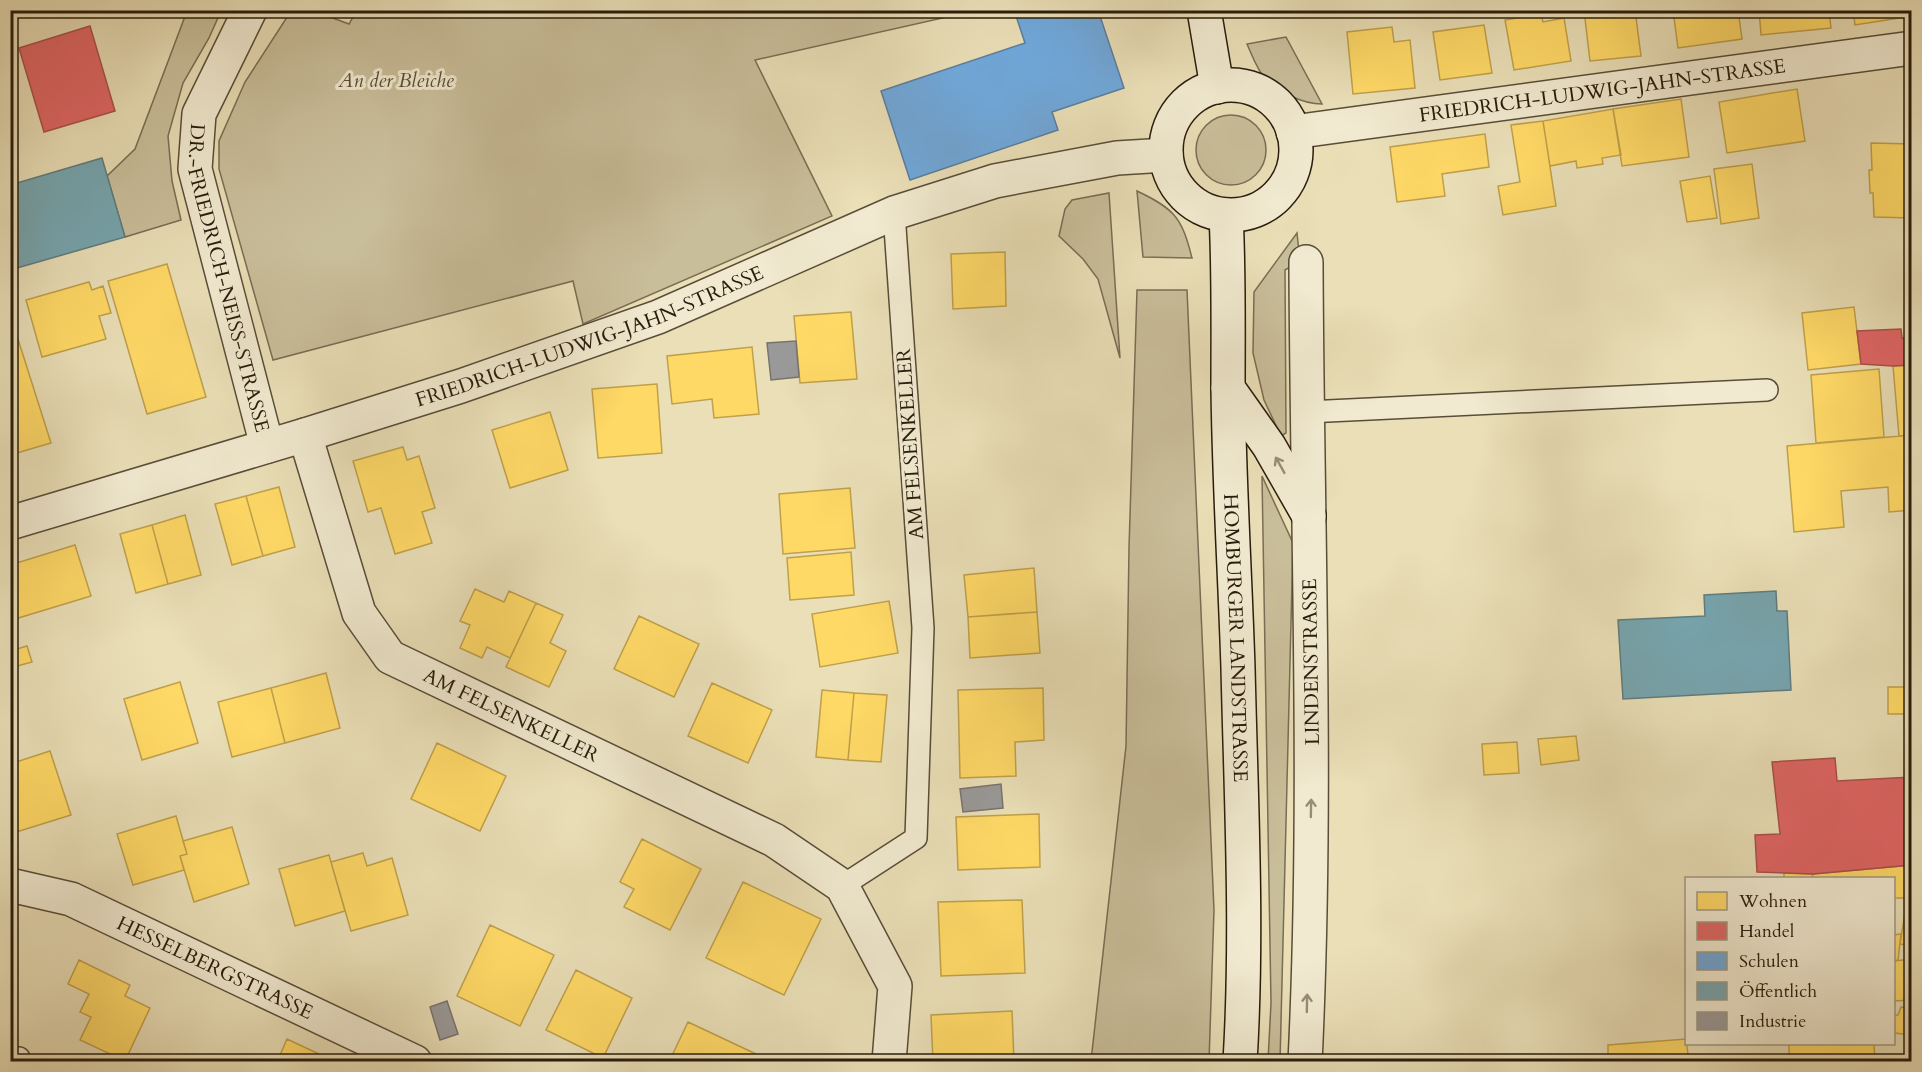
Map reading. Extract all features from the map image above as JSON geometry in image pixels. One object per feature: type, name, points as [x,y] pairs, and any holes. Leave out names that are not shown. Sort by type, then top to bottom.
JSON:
[{"type":"street","name":"DR.-FRIEDRICH-NEISS-STRASSE","points":[[250,10],[199,114],[195,169],[267,446]]},
{"type":"street","points":[[1207,18],[1216,87]]},
{"type":"street","name":"FRIEDRICH-LUDWIG-JAHN-STRASSE","points":[[1293,132],[1911,48]]},
{"type":"street","points":[[1235,85],[1253,89],[1269,98],[1282,111],[1293,132],[1294,164],[1287,181],[1276,196],[1261,207],[1244,213],[1226,215],[1200,207],[1179,189],[1170,173],[1166,155],[1167,136],[1174,119],[1185,104],[1199,93],[1216,87],[1235,85]]},
{"type":"street","name":"FRIEDRICH-LUDWIG-JAHN-STRASSE","points":[[10,523],[461,386],[658,317],[894,213],[994,181],[1117,158],[1166,155]]},
{"type":"street","name":"HOMBURGER LANDSTRASSE","points":[[1226,215],[1228,388],[1243,878],[1243,1004],[1240,1062]]},
{"type":"street","name":"LINDENSTRASSE","points":[[1305,1062],[1312,729],[1306,412],[1306,262]]},
{"type":"street","points":[[1228,388],[1269,446],[1309,516]]},
{"type":"street","name":"AM FELSENKELLER","points":[[305,435],[359,613],[390,657],[774,840],[842,886],[895,986],[889,1062]]},
{"type":"street","name":"HESSELBERGSTRASSE","points":[[10,885],[71,899],[415,1062]]},
{"type":"lane","name":"AM FELSENKELLER","points":[[842,886],[916,838],[923,628],[894,213]]},
{"type":"lane","points":[[1306,412],[1767,390]]},
{"type":"green space","name":"An der Bleiche","points":[[357,10],[974,11],[755,60],[832,216],[583,324],[573,281],[273,360],[219,169],[219,141],[245,82],[291,11],[314,11],[349,24]]},
{"type":"green space","points":[[187,11],[221,11],[209,38],[183,83],[168,136],[172,181],[181,220],[125,237],[107,176],[135,149]]},
{"type":"green space","points":[[1286,37],[1322,104],[1299,99],[1271,83],[1260,71],[1247,44]]},
{"type":"green space","points":[[1231,115],[1250,121],[1260,131],[1266,150],[1260,169],[1250,179],[1231,185],[1212,179],[1202,169],[1196,150],[1202,131],[1212,121]]},
{"type":"green space","points":[[1137,191],[1160,203],[1175,216],[1185,233],[1192,258],[1143,257]]},
{"type":"green space","points":[[1109,193],[1120,358],[1098,279],[1083,259],[1059,236],[1065,209],[1072,200]]},
{"type":"green space","points":[[1297,233],[1300,261],[1285,270],[1286,433],[1281,436],[1264,400],[1253,353],[1254,292]]},
{"type":"green space","points":[[1137,290],[1187,290],[1214,910],[1209,1061],[1091,1061],[1126,746]]},
{"type":"green space","points":[[1262,476],[1293,543],[1280,1062],[1268,1061],[1271,1003]]},
{"type":"building: Wohnen","points":[[1584,10],[1635,10],[1641,56],[1590,61]]},
{"type":"building: Wohnen","points":[[1673,10],[1738,10],[1742,39],[1678,48]]},
{"type":"building: Wohnen","points":[[1759,10],[1829,10],[1831,28],[1761,35]]},
{"type":"building: Wohnen","points":[[1853,10],[1912,10],[1912,16],[1855,25]]},
{"type":"building: Wohnen","points":[[1541,14],[1543,22],[1564,18],[1571,61],[1514,70],[1505,20]]},
{"type":"building: Wohnen","points":[[1484,25],[1492,73],[1440,80],[1433,32]]},
{"type":"building: Wohnen","points":[[1392,27],[1394,42],[1410,40],[1415,88],[1353,94],[1347,32]]},
{"type":"building: Wohnen","points":[[1797,89],[1805,141],[1727,153],[1719,102]]},
{"type":"building: Wohnen","points":[[1681,99],[1689,157],[1622,166],[1613,109]]},
{"type":"building: Wohnen","points":[[1613,109],[1621,155],[1602,158],[1603,164],[1577,168],[1576,161],[1550,166],[1543,121]]},
{"type":"building: Wohnen","points":[[1543,121],[1556,206],[1503,215],[1498,186],[1520,182],[1511,125]]},
{"type":"building: Wohnen","points":[[1485,134],[1489,167],[1442,174],[1445,196],[1397,202],[1390,147]]},
{"type":"building: Wohnen","points":[[1871,143],[1912,144],[1912,218],[1874,217],[1869,170],[1872,170]]},
{"type":"building: Wohnen","points":[[1752,164],[1759,218],[1721,224],[1714,169]]},
{"type":"building: Wohnen","points":[[1710,176],[1717,218],[1687,222],[1680,181]]},
{"type":"building: Wohnen","points":[[1005,252],[1006,306],[953,309],[951,254]]},
{"type":"building: Wohnen","points":[[167,264],[206,397],[147,414],[108,281]]},
{"type":"building: Wohnen","points":[[89,282],[92,290],[103,286],[111,313],[99,316],[106,339],[42,357],[26,300]]},
{"type":"building: Wohnen","points":[[1854,307],[1861,364],[1808,370],[1802,313]]},
{"type":"building: Wohnen","points":[[851,312],[857,379],[800,383],[794,316]]},
{"type":"building: Wohnen","points":[[10,314],[51,443],[10,455]]},
{"type":"building: Wohnen","points":[[752,347],[759,414],[714,418],[712,399],[672,404],[667,356]]},
{"type":"building: Wohnen","points":[[1912,365],[1912,435],[1899,436],[1893,366]]},
{"type":"building: Wohnen","points":[[1879,369],[1884,437],[1816,443],[1811,375]]},
{"type":"building: Wohnen","points":[[657,384],[662,453],[598,458],[592,389]]},
{"type":"building: Wohnen","points":[[550,412],[568,470],[510,488],[492,430]]},
{"type":"building: Wohnen","points":[[1912,435],[1912,510],[1889,512],[1888,487],[1841,491],[1844,527],[1794,532],[1787,446]]},
{"type":"building: Wohnen","points":[[403,447],[407,460],[419,456],[435,508],[422,512],[432,543],[395,554],[381,508],[368,512],[353,461]]},
{"type":"building: Wohnen","points":[[279,487],[295,547],[263,556],[246,496]]},
{"type":"building: Wohnen","points":[[850,488],[855,548],[783,554],[779,494]]},
{"type":"building: Wohnen","points":[[246,496],[263,556],[232,565],[215,504]]},
{"type":"building: Wohnen","points":[[185,515],[201,575],[168,584],[152,525]]},
{"type":"building: Wohnen","points":[[152,525],[168,584],[136,593],[120,534]]},
{"type":"building: Wohnen","points":[[75,545],[91,596],[15,619],[10,604],[10,565]]},
{"type":"building: Wohnen","points":[[851,552],[854,595],[790,600],[787,558]]},
{"type":"building: Wohnen","points":[[1034,568],[1037,612],[968,617],[964,575]]},
{"type":"building: Wohnen","points":[[475,589],[504,602],[509,591],[536,603],[510,658],[487,647],[482,658],[460,648],[470,625],[460,621]]},
{"type":"building: Wohnen","points":[[889,601],[898,653],[820,667],[812,614]]},
{"type":"building: Wohnen","points":[[536,603],[563,615],[550,643],[566,651],[549,687],[506,667]]},
{"type":"building: Wohnen","points":[[1037,612],[1040,653],[970,658],[968,617]]},
{"type":"building: Wohnen","points":[[639,616],[699,644],[674,697],[614,669]]},
{"type":"building: Wohnen","points":[[27,646],[32,662],[10,668],[10,651]]},
{"type":"building: Wohnen","points":[[326,673],[340,728],[285,743],[271,688]]},
{"type":"building: Wohnen","points":[[180,682],[198,743],[142,760],[124,699]]},
{"type":"building: Wohnen","points":[[712,683],[772,710],[748,763],[688,736]]},
{"type":"building: Wohnen","points":[[1888,687],[1912,687],[1912,714],[1888,714]]},
{"type":"building: Wohnen","points":[[271,688],[285,743],[232,757],[218,702]]},
{"type":"building: Wohnen","points":[[1043,688],[1044,740],[1015,742],[1016,776],[960,778],[958,690]]},
{"type":"building: Wohnen","points":[[822,690],[854,693],[848,760],[816,757]]},
{"type":"building: Wohnen","points":[[854,693],[887,695],[881,762],[848,760]]},
{"type":"building: Wohnen","points":[[1576,736],[1579,760],[1541,765],[1538,739]]},
{"type":"building: Wohnen","points":[[1517,742],[1519,773],[1484,775],[1482,744]]},
{"type":"building: Wohnen","points":[[437,743],[506,776],[480,831],[411,799]]},
{"type":"building: Wohnen","points":[[50,751],[71,815],[10,834],[10,764]]},
{"type":"building: Wohnen","points":[[1039,814],[1040,867],[958,870],[956,817]]},
{"type":"building: Wohnen","points":[[176,816],[187,854],[180,856],[184,870],[133,885],[117,834]]},
{"type":"building: Wohnen","points":[[232,827],[249,884],[194,902],[180,856],[187,854],[183,841]]},
{"type":"building: Wohnen","points":[[642,839],[701,869],[670,930],[624,907],[634,889],[620,882]]},
{"type":"building: Wohnen","points":[[363,853],[367,866],[392,858],[408,915],[351,931],[331,862]]},
{"type":"building: Wohnen","points":[[329,855],[345,911],[295,926],[279,869]]},
{"type":"building: Wohnen","points":[[1912,865],[1912,898],[1895,898],[1895,877],[1812,877],[1813,874]]},
{"type":"building: Wohnen","points":[[1784,873],[1813,874],[1812,877],[1784,877]]},
{"type":"building: Wohnen","points":[[743,882],[821,919],[784,995],[706,958]]},
{"type":"building: Wohnen","points":[[1022,900],[1025,973],[941,976],[938,902]]},
{"type":"building: Wohnen","points":[[1906,907],[1912,908],[1912,946],[1900,944]]},
{"type":"building: Wohnen","points":[[490,925],[554,955],[520,1026],[457,996]]},
{"type":"building: Wohnen","points":[[1901,934],[1898,960],[1895,961],[1895,935]]},
{"type":"building: Wohnen","points":[[1912,959],[1912,1000],[1895,1001],[1895,961]]},
{"type":"building: Wohnen","points":[[79,960],[130,985],[125,996],[150,1008],[125,1061],[80,1040],[91,1017],[80,1012],[89,994],[68,984]]},
{"type":"building: Wohnen","points":[[576,970],[632,998],[603,1058],[546,1030]]},
{"type":"building: Wohnen","points":[[1901,1007],[1912,1008],[1912,1035],[1895,1033],[1895,1015],[1898,1015]]},
{"type":"building: Wohnen","points":[[1012,1011],[1014,1062],[933,1062],[931,1015]]},
{"type":"building: Wohnen","points":[[688,1022],[756,1054],[753,1062],[669,1062]]},
{"type":"building: Wohnen","points":[[287,1039],[336,1062],[277,1062]]},
{"type":"building: Wohnen","points":[[1685,1039],[1689,1062],[1608,1062],[1608,1045]]},
{"type":"building: Wohnen","points":[[1789,1045],[1874,1045],[1875,1062],[1789,1062]]},
{"type":"building: Handel","points":[[90,26],[115,111],[44,132],[19,48]]},
{"type":"building: Handel","points":[[1901,329],[1902,338],[1912,338],[1912,365],[1861,364],[1857,331]]},
{"type":"building: Handel","points":[[1835,758],[1837,781],[1912,777],[1912,865],[1813,874],[1757,872],[1755,835],[1780,834],[1772,762]]},
{"type":"building: Schulen","points":[[1032,10],[1098,10],[1124,88],[1052,112],[1058,130],[910,180],[881,91],[1025,43],[1016,16]]},
{"type":"building: Öffentlich","points":[[102,158],[125,237],[10,270],[10,185]]},
{"type":"building: Öffentlich","points":[[1776,591],[1777,611],[1787,611],[1791,690],[1623,699],[1618,620],[1705,616],[1704,595]]},
{"type":"building: Industrie","points":[[796,341],[799,377],[771,380],[767,343]]},
{"type":"building: Industrie","points":[[1001,784],[1003,808],[963,812],[960,789]]},
{"type":"building: Industrie","points":[[447,1001],[458,1034],[440,1040],[430,1007]]}]
